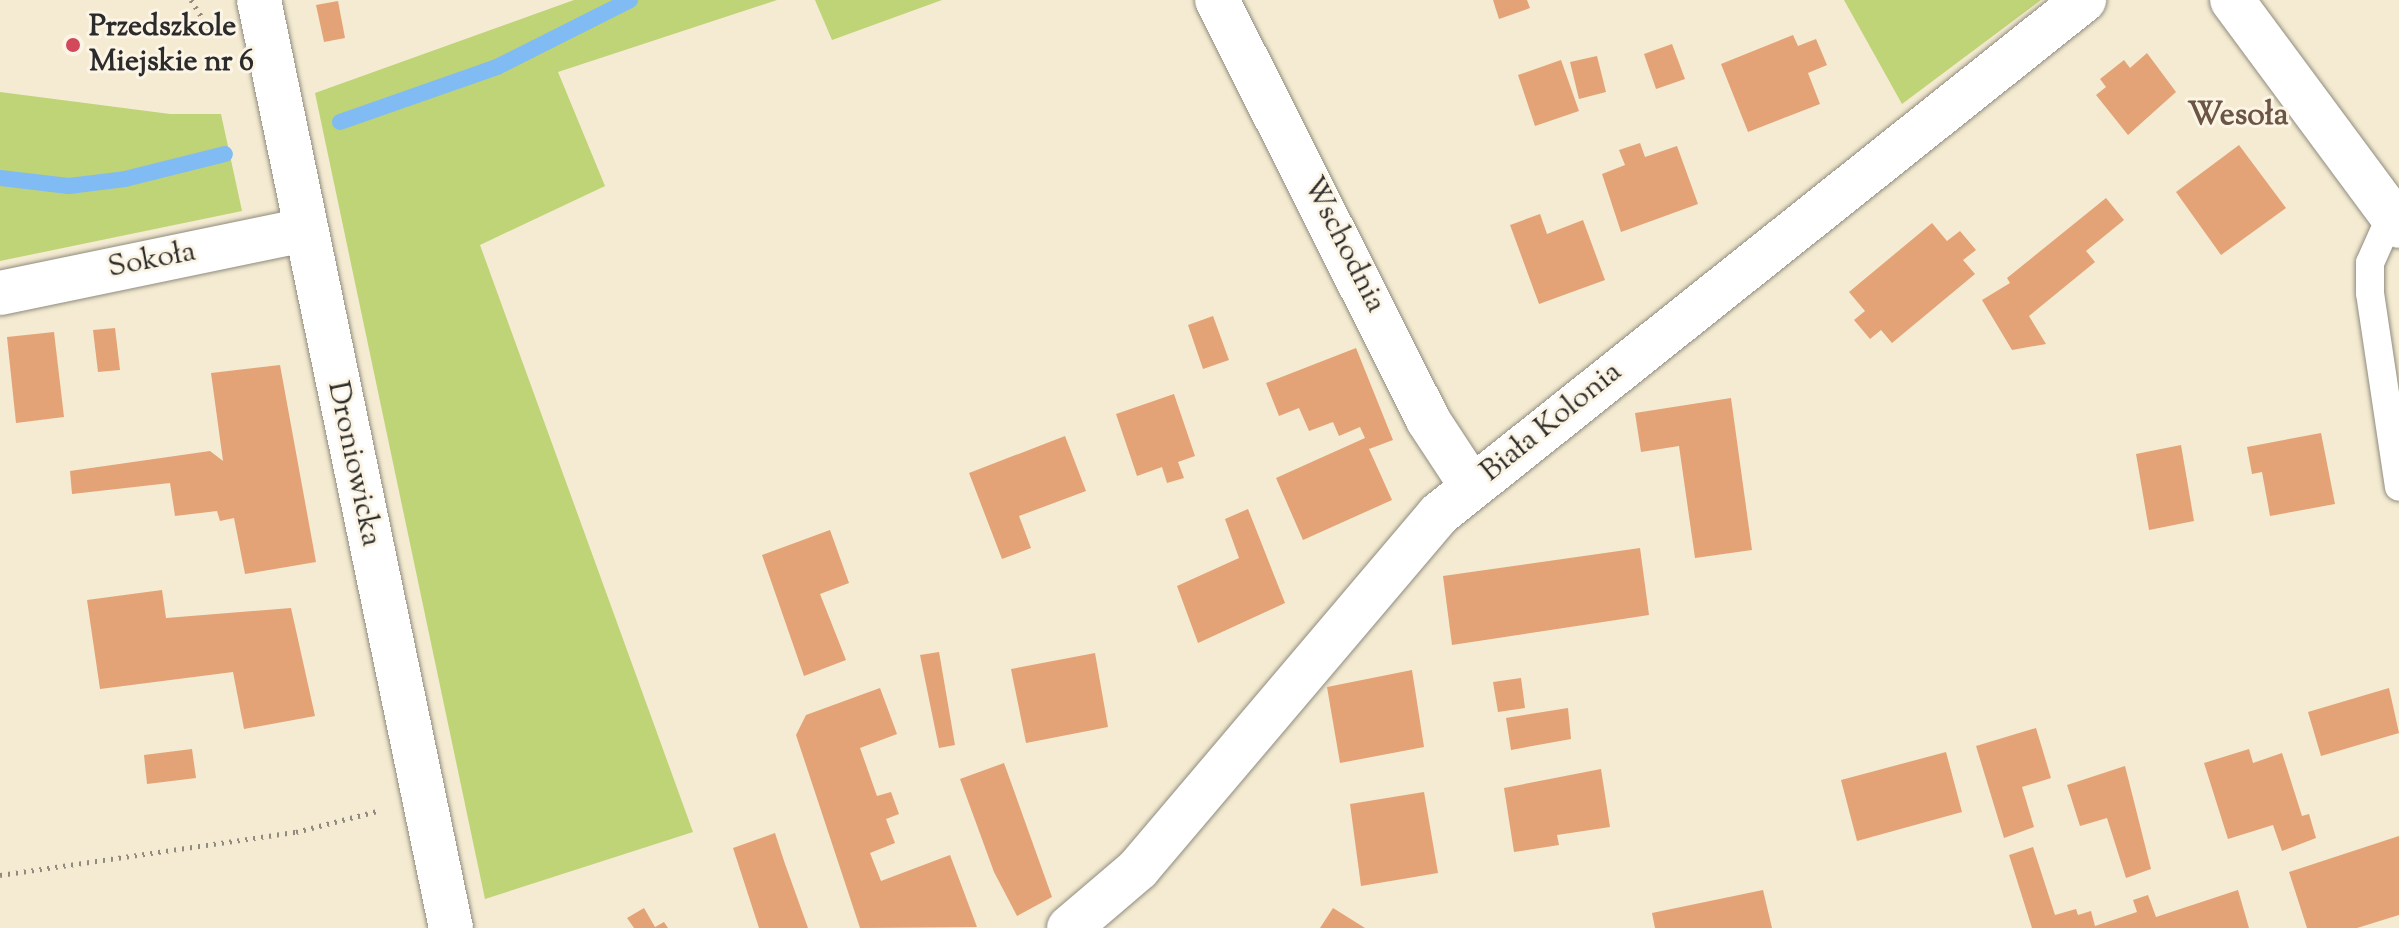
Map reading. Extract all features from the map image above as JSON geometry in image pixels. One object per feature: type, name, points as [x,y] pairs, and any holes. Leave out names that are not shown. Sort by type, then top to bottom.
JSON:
[{"type":"street","name":"Droniowicka","points":[[259,0],[304,230],[451,928]]},
{"type":"street","name":"Wschodnia","points":[[1217,0],[1365,285],[1428,420],[1472,487]]},
{"type":"street","name":"Biała Kolonia","points":[[1084,924],[1138,869],[1408,546],[1472,487],[2084,0]]},
{"type":"street","points":[[2232,0],[2395,222]]},
{"type":"street","name":"Sokoła","points":[[0,293],[304,230]]},
{"type":"lane","points":[[2395,222],[2370,263],[2370,293],[2399,487]]},
{"type":"path","points":[[0,875],[296,832],[424,804]]},
{"type":"green space","points":[[574,0],[777,0],[558,72],[605,186],[480,245],[693,832],[485,899],[315,93]]},
{"type":"green space","points":[[815,0],[942,0],[832,40]]},
{"type":"green space","points":[[1844,0],[2041,0],[1902,104]]},
{"type":"green space","points":[[0,92],[170,114],[221,114],[242,211],[0,261]]},
{"type":"building","points":[[1493,0],[1527,0],[1530,8],[1499,19]]},
{"type":"building","points":[[338,1],[345,38],[324,42],[316,5]]},
{"type":"building","points":[[1793,35],[1798,46],[1816,39],[1827,65],[1808,73],[1820,104],[1748,132],[1721,64]]},
{"type":"building","points":[[1672,44],[1685,79],[1656,89],[1644,54]]},
{"type":"building","points":[[2147,53],[2176,92],[2128,135],[2096,95],[2106,87],[2100,79],[2124,60],[2130,68]]},
{"type":"building","points":[[1597,56],[1606,92],[1579,99],[1570,62]]},
{"type":"building","points":[[1561,60],[1579,111],[1535,126],[1518,75]]},
{"type":"building","points":[[1640,143],[1645,157],[1677,146],[1698,204],[1621,232],[1602,174],[1625,165],[1619,150]]},
{"type":"building","points":[[2239,145],[2286,208],[2221,255],[2176,192]]},
{"type":"building","points":[[2106,198],[2124,220],[2086,251],[2095,262],[2029,316],[2046,344],[2012,350],[1982,300],[2010,283],[2007,278]]},
{"type":"building","points":[[1540,214],[1547,234],[1583,220],[1605,280],[1539,304],[1510,225]]},
{"type":"building","points":[[1932,223],[1947,241],[1960,231],[1976,250],[1963,260],[1975,274],[1892,343],[1881,330],[1870,339],[1854,320],[1865,311],[1849,292]]},
{"type":"building","points":[[1213,316],[1229,360],[1203,369],[1188,325]]},
{"type":"building","points":[[115,328],[120,370],[98,372],[93,330]]},
{"type":"building","points":[[54,332],[64,417],[16,423],[7,337]]},
{"type":"building","points":[[1356,348],[1393,440],[1369,449],[1392,500],[1303,540],[1276,478],[1365,438],[1360,427],[1339,436],[1333,422],[1309,431],[1299,408],[1279,416],[1266,383]]},
{"type":"building","points":[[280,365],[316,562],[245,574],[234,518],[220,521],[217,511],[175,516],[170,483],[72,494],[70,471],[210,451],[223,461],[211,373]]},
{"type":"building","points":[[1174,394],[1195,456],[1178,462],[1184,478],[1167,483],[1162,467],[1137,476],[1116,414]]},
{"type":"building","points":[[1731,398],[1752,550],[1695,558],[1679,446],[1641,452],[1635,413]]},
{"type":"building","points":[[2321,433],[2335,504],[2270,516],[2262,472],[2252,474],[2247,447]]},
{"type":"building","points":[[1065,436],[1086,491],[1019,516],[1031,548],[1002,559],[969,473]]},
{"type":"building","points":[[2181,445],[2194,521],[2149,530],[2136,454]]},
{"type":"building","points":[[1248,509],[1285,603],[1198,643],[1177,586],[1239,558],[1225,519]]},
{"type":"building","points":[[830,530],[849,583],[820,594],[846,660],[804,676],[762,555]]},
{"type":"building","points":[[1640,548],[1649,615],[1452,645],[1443,576]]},
{"type":"building","points":[[162,590],[166,618],[291,608],[315,716],[244,729],[233,672],[100,689],[87,600]]},
{"type":"building","points":[[939,652],[955,745],[939,748],[920,655]]},
{"type":"building","points":[[1095,653],[1108,727],[1026,743],[1011,669]]},
{"type":"building","points":[[1412,670],[1424,747],[1340,763],[1327,687]]},
{"type":"building","points":[[1521,678],[1525,708],[1498,712],[1493,682]]},
{"type":"building","points":[[880,688],[897,734],[860,748],[877,796],[891,792],[899,814],[886,819],[895,843],[870,853],[881,881],[950,855],[977,927],[860,928],[796,735],[806,715]]},
{"type":"building","points":[[2389,688],[2399,733],[2321,756],[2308,712]]},
{"type":"building","points":[[1568,708],[1571,739],[1511,750],[1506,718]]},
{"type":"building","points":[[2036,728],[2051,778],[2022,787],[2034,827],[2004,838],[1976,746]]},
{"type":"building","points":[[192,749],[196,778],[147,784],[144,755]]},
{"type":"building","points":[[2249,749],[2253,763],[2282,753],[2302,816],[2309,814],[2316,838],[2282,851],[2273,825],[2228,839],[2204,763]]},
{"type":"building","points":[[1946,752],[1962,812],[1857,841],[1841,780]]},
{"type":"building","points":[[1004,763],[1052,897],[1017,916],[994,872],[960,779]]},
{"type":"building","points":[[2125,766],[2151,869],[2126,878],[2107,818],[2080,826],[2067,785]]},
{"type":"building","points":[[1601,769],[1610,827],[1557,835],[1559,845],[1514,852],[1504,788]]},
{"type":"building","points":[[1424,792],[1438,873],[1361,886],[1350,804]]},
{"type":"building","points":[[775,833],[808,928],[759,928],[733,848]]},
{"type":"building","points":[[2399,836],[2399,915],[2357,928],[2307,928],[2289,872]]},
{"type":"building","points":[[2033,847],[2055,915],[2076,909],[2078,915],[2091,911],[2095,926],[2137,912],[2133,900],[2148,895],[2156,917],[2238,890],[2249,928],[2032,928],[2009,855]]},
{"type":"building","points":[[1763,890],[1772,928],[1655,928],[1652,913]]},
{"type":"building","points":[[644,908],[655,927],[664,922],[668,928],[634,928],[627,918]]},
{"type":"building","points":[[1333,908],[1365,928],[1320,928]]},
{"type":"waterway","points":[[340,122],[497,67],[630,0]]},
{"type":"waterway","points":[[0,178],[69,186],[125,179],[225,154]]},
{"type":"place","name":"Przedszkole Miejskie nr 6","points":[[73,45]]},
{"type":"district","name":"Wesoła","points":[[2238,116]]}]
